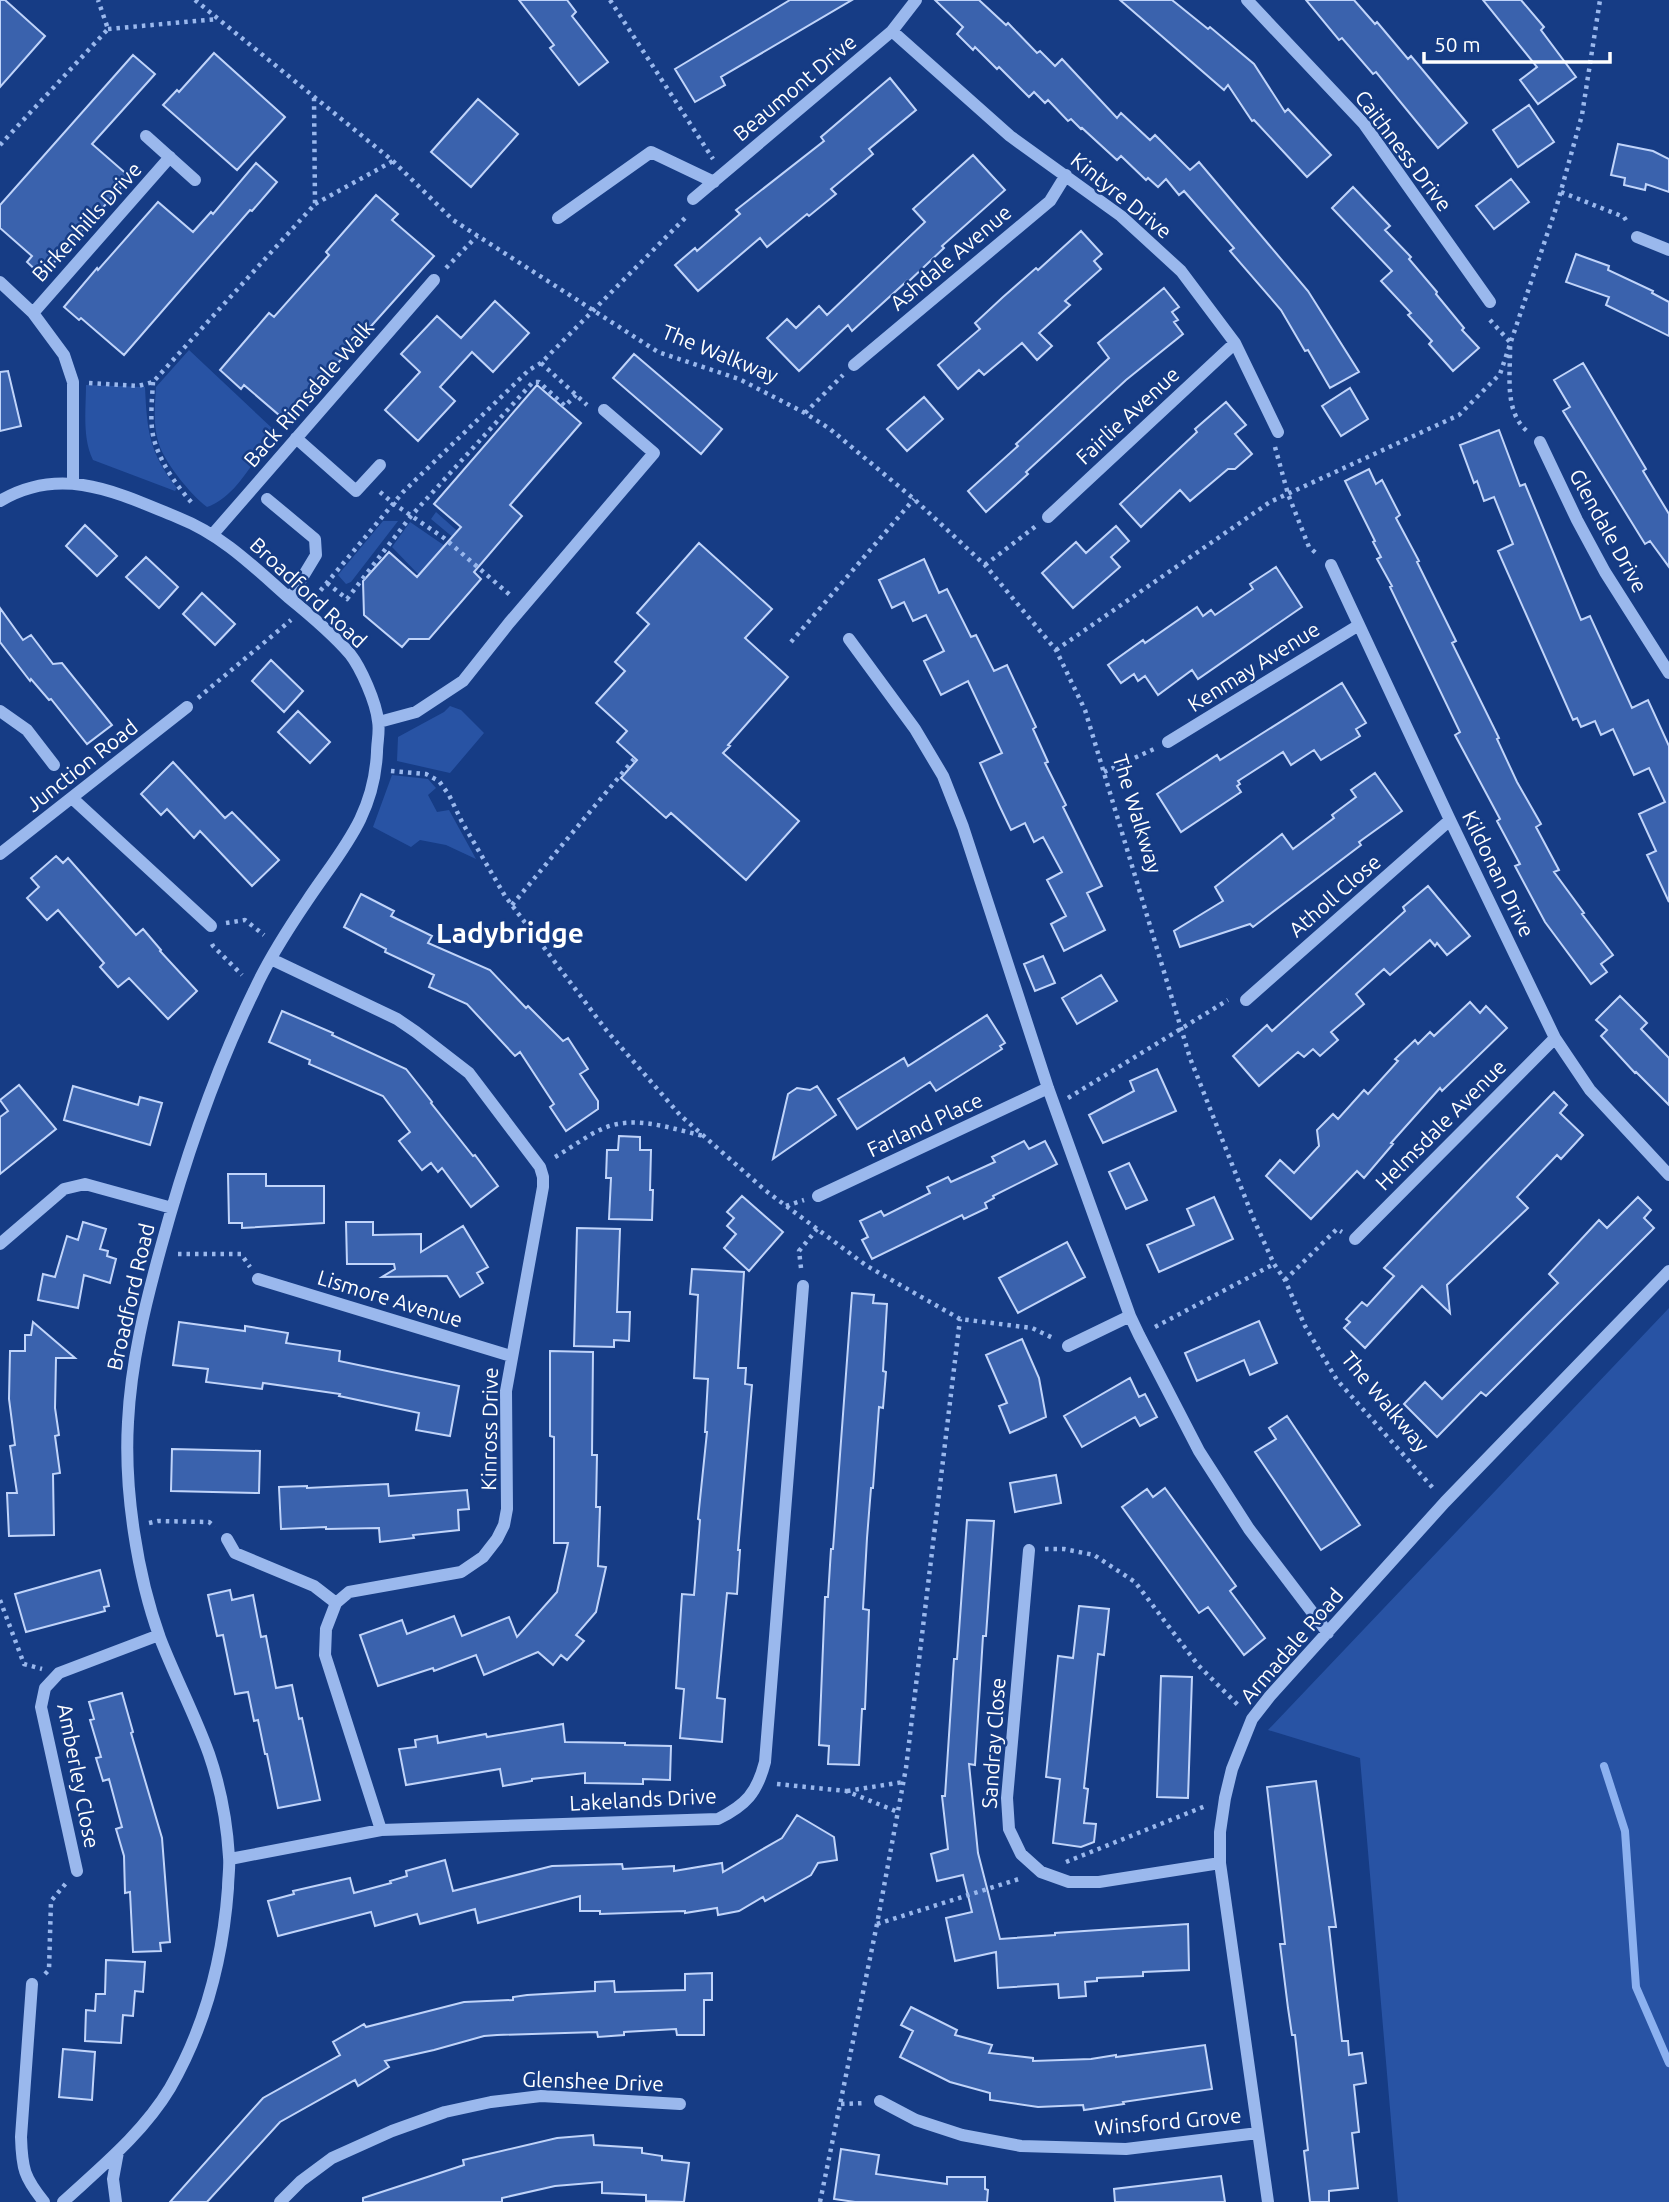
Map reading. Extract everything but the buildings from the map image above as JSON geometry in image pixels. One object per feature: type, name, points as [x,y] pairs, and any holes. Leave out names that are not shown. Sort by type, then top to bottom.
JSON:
[{"type":"street","name":"Beaumont Drive","points":[[693,199],[892,31],[916,0]]},
{"type":"street","name":"Caithness Drive","points":[[1247,0],[1364,124],[1490,302]]},
{"type":"street","name":"Kintyre Drive","points":[[892,31],[1010,136],[1121,216],[1181,271],[1235,343],[1278,432]]},
{"type":"street","name":"Birkenhills Drive","points":[[146,136],[195,180]]},
{"type":"street","points":[[558,218],[650,152],[718,178]]},
{"type":"street","name":"Birkenhills Drive","points":[[33,313],[170,158]]},
{"type":"street","name":"Ashdale Avenue","points":[[854,365],[1050,201],[1066,175]]},
{"type":"street","points":[[1637,237],[1669,250]]},
{"type":"street","name":"Back Rimsdale Walk","points":[[213,534],[434,280]]},
{"type":"street","name":"Birkenhills Drive","points":[[0,282],[33,313],[64,355],[73,382],[73,483]]},
{"type":"street","name":"Fairlie Avenue","points":[[1048,517],[1235,343]]},
{"type":"street","points":[[379,722],[416,712],[463,681],[654,453],[604,410]]},
{"type":"street","points":[[296,438],[356,491],[380,465]]},
{"type":"street","name":"Glendale Drive","points":[[1540,442],[1605,572],[1669,673]]},
{"type":"street","points":[[0,501],[18,491],[43,483],[73,483],[114,492],[198,525],[213,534]]},
{"type":"street","points":[[267,499],[315,539],[316,555],[290,598]]},
{"type":"street","name":"Broadford Road","points":[[63,2202],[118,2152],[145,2123],[170,2088],[205,2007],[218,1963],[226,1915],[230,1859],[220,1793],[208,1752],[159,1635],[144,1579],[134,1526],[128,1476],[128,1424],[133,1369],[143,1311],[195,1132],[255,988],[305,904],[349,841],[367,807],[376,769],[379,722],[367,686],[352,657],[304,610],[213,534]]},
{"type":"street","name":"Kildonan Drive","points":[[1331,565],[1555,1038],[1590,1090],[1669,1175]]},
{"type":"street","name":"Kenmay Avenue","points":[[1168,742],[1359,625]]},
{"type":"street","points":[[849,639],[915,729],[943,776],[967,840],[1048,1088],[1130,1317],[1206,1462],[1249,1529],[1328,1633]]},
{"type":"street","name":"Junction Road","points":[[0,854],[187,707]]},
{"type":"street","points":[[0,711],[27,730],[54,765]]},
{"type":"street","points":[[72,798],[211,926]]},
{"type":"street","name":"Atholl Close","points":[[1246,1000],[1450,820]]},
{"type":"street","points":[[271,959],[397,1020],[416,1032],[469,1073],[540,1167]]},
{"type":"street","name":"Helmsdale Avenue","points":[[1355,1239],[1555,1038]]},
{"type":"street","name":"Farland Place","points":[[818,1196],[1048,1088]]},
{"type":"street","name":"Kinross Drive","points":[[336,1603],[349,1592],[461,1572],[483,1557],[505,1525],[506,1391],[543,1187],[540,1167]]},
{"type":"street","points":[[0,1244],[64,1189],[85,1184],[172,1208]]},
{"type":"street","name":"Armadale Road","points":[[1268,2202],[1220,1863],[1220,1832],[1225,1798],[1232,1769],[1252,1719],[1445,1502],[1669,1272]]},
{"type":"street","name":"Lismore Avenue","points":[[258,1279],[511,1356]]},
{"type":"street","points":[[760,1782],[765,1762],[803,1286]]},
{"type":"street","points":[[1068,1346],[1130,1317]]},
{"type":"street","points":[[227,1539],[235,1553],[314,1586],[336,1603],[326,1629],[325,1655],[381,1830]]},
{"type":"street","name":"Sandray Close","points":[[1029,1550],[1007,1798],[1009,1829],[1021,1854],[1041,1872],[1069,1882],[1099,1882],[1220,1863]]},
{"type":"street","name":"Amberley Close","points":[[77,1871],[41,1707],[45,1688],[59,1674],[159,1635]]},
{"type":"street","name":"Lakelands Drive","points":[[230,1859],[381,1830],[718,1818],[734,1811],[748,1799],[760,1782]]},
{"type":"street","points":[[32,1984],[21,2137],[22,2161],[29,2184],[44,2202]]},
{"type":"street","name":"Glenshee Drive","points":[[280,2202],[301,2181],[332,2158],[392,2131],[444,2112],[491,2102],[541,2096],[680,2104]]},
{"type":"street","name":"Winsford Grove","points":[[880,2101],[916,2120],[962,2136],[1021,2146],[1126,2149],[1258,2133]]},
{"type":"street","points":[[116,2202],[113,2179],[118,2152]]},
{"type":"path","points":[[98,0],[108,29]]},
{"type":"path","name":"The Walkway","points":[[195,0],[393,161],[453,220],[658,352],[739,379],[830,429],[914,499],[985,565],[1056,650],[1086,710],[1190,1058],[1274,1264],[1285,1280],[1305,1326],[1337,1380],[1445,1502]]},
{"type":"path","points":[[610,0],[718,178]]},
{"type":"path","points":[[1056,650],[1270,502],[1459,415],[1500,374],[1561,192],[1582,115],[1600,0]]},
{"type":"path","points":[[0,145],[108,29],[218,19]]},
{"type":"path","points":[[314,97],[315,204]]},
{"type":"path","points":[[73,382],[138,386],[153,382],[315,204],[393,161]]},
{"type":"path","points":[[1561,192],[1624,217],[1637,237]]},
{"type":"path","points":[[187,707],[304,610],[394,504],[529,370],[541,363],[688,216],[693,199]]},
{"type":"path","points":[[434,280],[477,236]]},
{"type":"path","points":[[1490,302],[1481,309],[1510,342],[1511,406],[1520,425],[1540,442]]},
{"type":"path","points":[[541,363],[594,411],[604,410]]},
{"type":"path","points":[[805,413],[854,365]]},
{"type":"path","points":[[153,382],[154,441],[167,468],[196,508],[198,525]]},
{"type":"path","points":[[327,583],[347,599],[411,516],[533,382],[539,382],[565,406],[576,395]]},
{"type":"path","points":[[1278,432],[1275,447],[1288,494],[1309,547],[1331,565]]},
{"type":"path","points":[[366,480],[394,504],[444,538],[523,607]]},
{"type":"path","points":[[791,642],[914,499]]},
{"type":"path","points":[[985,565],[1048,517]]},
{"type":"path","points":[[1104,772],[1168,742]]},
{"type":"path","points":[[512,905],[634,759]]},
{"type":"path","points":[[376,769],[426,774],[439,781],[512,905],[607,1031],[680,1115],[766,1191],[866,1266],[960,1319],[1032,1328],[1068,1346]]},
{"type":"path","points":[[255,988],[213,946],[211,926],[245,920],[279,946]]},
{"type":"path","points":[[1055,1106],[1230,999],[1246,1000]]},
{"type":"path","points":[[540,1167],[603,1128],[626,1122],[644,1123],[705,1137]]},
{"type":"path","points":[[1285,1280],[1337,1228],[1355,1239]]},
{"type":"path","points":[[803,1286],[799,1251],[817,1229]]},
{"type":"path","points":[[159,1254],[241,1254],[258,1279]]},
{"type":"path","points":[[1139,1335],[1274,1264]]},
{"type":"path","points":[[820,2202],[903,1782],[960,1319]]},
{"type":"path","points":[[134,1526],[158,1521],[209,1522],[227,1539]]},
{"type":"path","points":[[1029,1550],[1064,1549],[1094,1555],[1135,1582],[1198,1664],[1252,1719]]},
{"type":"path","points":[[0,1600],[24,1664],[59,1674]]},
{"type":"path","points":[[760,1782],[846,1791],[903,1782]]},
{"type":"path","points":[[846,1791],[898,1812]]},
{"type":"path","points":[[32,1984],[49,1970],[51,1901],[77,1871]]},
{"type":"shaded area","points":[[189,350],[273,429],[237,485],[228,495],[207,507],[171,468],[161,449],[155,428],[156,387]]},
{"type":"shaded area","points":[[86,385],[145,387],[151,440],[160,464],[177,488],[175,491],[93,460],[86,433]]},
{"type":"shaded area","points":[[436,512],[482,553],[479,559],[431,519]]},
{"type":"shaded area","points":[[383,521],[398,521],[351,582],[346,584],[338,575]]},
{"type":"shaded area","points":[[410,522],[445,546],[419,575],[392,547]]},
{"type":"shaded area","points":[[450,706],[461,710],[484,733],[450,773],[397,761],[398,737]]},
{"type":"shaded area","points":[[392,775],[428,779],[436,788],[428,795],[437,812],[449,810],[476,859],[446,845],[420,840],[411,847],[373,827]]},
{"type":"shaded area","points":[[1669,1308],[1669,2202],[1398,2202],[1360,1758],[1268,1730]]},
{"type":"waterway","points":[[1604,1766],[1625,1831],[1636,1987],[1669,2063]]},
{"type":"district","name":"Ladybridge","points":[[510,933]]}]
